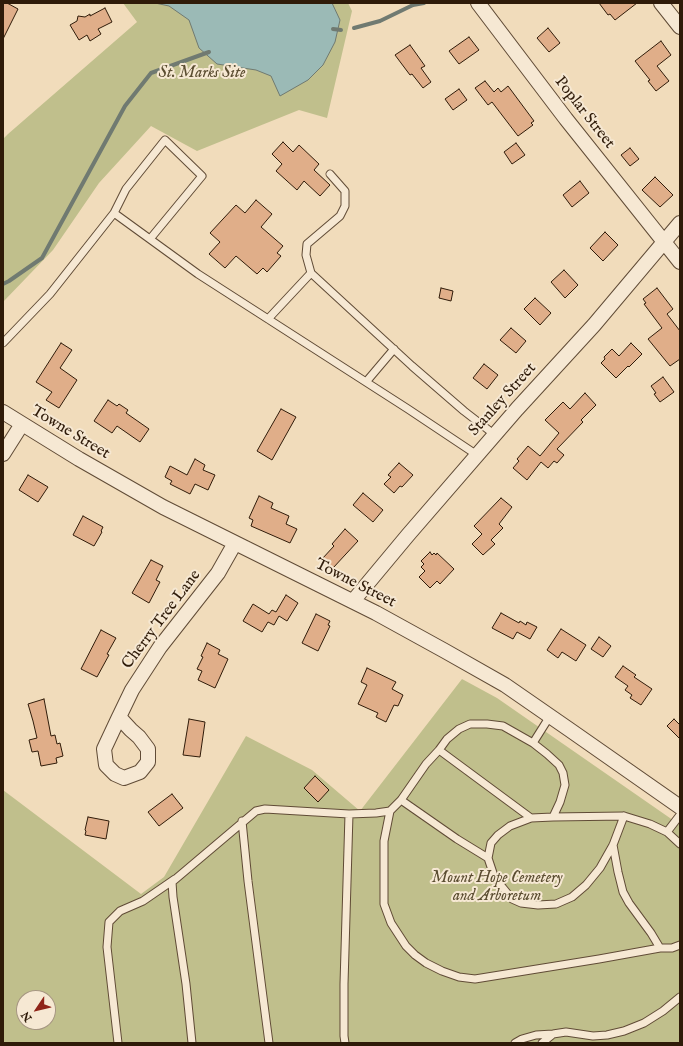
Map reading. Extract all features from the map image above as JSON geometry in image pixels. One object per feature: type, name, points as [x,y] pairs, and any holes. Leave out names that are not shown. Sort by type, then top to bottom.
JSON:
[{"type":"street","name":"Poplar Street","points":[[478,3],[566,119],[680,262]]},
{"type":"street","points":[[661,3],[680,27]]},
{"type":"street","name":"Stanley Street","points":[[353,601],[477,455],[594,325],[680,223]]},
{"type":"street","name":"Towne Street","points":[[3,412],[79,459],[163,507],[353,601],[498,681],[680,807]]},
{"type":"street","points":[[3,454],[22,424]]},
{"type":"street","name":"Cherry Tree Lane","points":[[119,718],[132,690],[160,647],[218,573],[235,543]]},
{"type":"lane","points":[[3,343],[50,294],[114,213],[126,189],[165,140],[202,176],[150,239]]},
{"type":"lane","points":[[330,174],[345,191],[345,206],[340,216],[307,244],[306,255],[311,273],[464,411],[495,435]]},
{"type":"lane","points":[[114,213],[198,274],[477,455]]},
{"type":"lane","points":[[268,319],[311,273]]},
{"type":"lane","points":[[366,382],[394,349]]},
{"type":"lane","points":[[533,743],[550,716]]},
{"type":"lane","points":[[553,817],[560,802],[565,785],[563,774],[559,765],[533,743],[503,726],[470,724],[459,729],[447,739],[426,764],[401,800],[390,811],[384,841],[384,904],[391,923],[403,942],[415,955],[426,963],[442,971],[475,979],[660,948],[672,948],[680,945]]},
{"type":"lane","points":[[439,750],[532,818]]},
{"type":"lane","points":[[401,800],[457,839],[488,858]]},
{"type":"lane","points":[[118,1043],[107,947],[109,922],[120,911],[143,901],[175,879],[256,811],[265,809],[349,814],[390,811]]},
{"type":"lane","points":[[345,1043],[344,984],[349,814]]},
{"type":"lane","points":[[667,832],[680,815]]},
{"type":"lane","points":[[624,816],[613,845],[600,868],[586,885],[572,897],[556,904],[538,905],[521,903],[512,898],[494,876],[488,858],[491,843],[498,835],[510,826],[532,818],[624,816],[650,824],[667,832],[680,844]]},
{"type":"lane","points":[[242,822],[269,1043]]},
{"type":"lane","points":[[613,845],[623,892],[660,948]]},
{"type":"lane","points":[[175,879],[172,882],[173,897],[186,984],[192,1043]]},
{"type":"lane","points":[[514,1043],[536,1035],[566,1032],[593,1036],[607,1035],[624,1031],[644,1024],[680,997]]},
{"type":"lane","points":[[542,1043],[553,1034]]},
{"type":"green space","name":"St. Marks Site","points":[[123,3],[348,3],[352,11],[327,118],[299,110],[197,151],[151,126],[99,183],[53,250],[3,302],[3,139],[137,22]]},
{"type":"green space","name":"Mount Hope Cemetery and Arboretum","points":[[462,679],[497,698],[680,825],[680,1043],[3,1043],[3,790],[141,894],[164,877],[246,736],[312,770],[360,811]]},
{"type":"water","points":[[155,3],[332,3],[340,20],[335,42],[323,65],[308,80],[280,96],[271,76],[256,70],[217,64],[199,48],[189,20],[169,6]]},
{"type":"building","points":[[3,3],[7,3],[18,9],[3,39]]},
{"type":"building","points":[[599,3],[637,3],[615,20],[610,14],[608,15]]},
{"type":"building","points":[[105,8],[112,22],[98,29],[101,34],[90,41],[87,35],[79,40],[70,25],[77,21],[78,16],[85,17],[90,14],[90,16]]},
{"type":"building","points":[[548,28],[560,43],[549,52],[537,38]]},
{"type":"building","points":[[469,37],[479,50],[459,64],[449,51]]},
{"type":"building","points":[[661,41],[671,55],[657,66],[669,81],[656,91],[648,81],[650,80],[635,61]]},
{"type":"building","points":[[410,45],[425,66],[421,68],[431,82],[423,88],[412,74],[410,75],[395,55]]},
{"type":"building","points":[[485,81],[494,92],[498,88],[501,92],[508,86],[534,121],[531,123],[533,125],[518,136],[492,102],[488,105],[475,88]]},
{"type":"building","points":[[459,89],[467,100],[453,110],[445,99]]},
{"type":"building","points":[[283,142],[293,152],[299,145],[319,164],[314,170],[330,185],[320,196],[304,181],[297,190],[276,171],[282,164],[272,154]]},
{"type":"building","points":[[516,143],[525,155],[512,164],[504,152]]},
{"type":"building","points":[[630,148],[639,159],[630,166],[621,155]]},
{"type":"building","points":[[655,177],[673,195],[660,207],[642,190]]},
{"type":"building","points":[[580,181],[589,193],[572,207],[563,195]]},
{"type":"building","points":[[256,200],[272,214],[261,227],[283,246],[277,253],[281,256],[267,272],[263,268],[257,274],[236,256],[225,268],[209,254],[220,242],[210,233],[236,205],[245,213]]},
{"type":"building","points":[[605,232],[618,245],[603,261],[590,248]]},
{"type":"building","points":[[564,270],[578,285],[565,298],[551,282]]},
{"type":"building","points":[[441,288],[453,291],[451,301],[439,298]]},
{"type":"building","points":[[657,288],[673,309],[667,314],[680,331],[680,359],[670,366],[648,339],[662,328],[644,304],[646,303],[643,299]]},
{"type":"building","points":[[535,298],[551,313],[540,325],[524,309]]},
{"type":"building","points":[[511,328],[526,341],[516,353],[500,340]]},
{"type":"building","points":[[61,343],[72,350],[60,368],[77,380],[59,408],[46,400],[52,392],[36,382]]},
{"type":"building","points":[[631,343],[642,354],[616,378],[601,363],[605,359],[604,357],[612,349],[619,356]]},
{"type":"building","points":[[484,364],[498,375],[487,389],[473,378]]},
{"type":"building","points":[[663,377],[674,392],[660,402],[654,394],[656,393],[651,386]]},
{"type":"building","points":[[585,393],[596,405],[581,420],[583,422],[557,449],[564,455],[557,463],[554,461],[548,468],[541,462],[527,480],[513,468],[519,461],[517,459],[528,446],[540,456],[559,433],[545,420],[563,402],[570,409]]},
{"type":"building","points":[[108,400],[117,406],[119,404],[128,410],[126,413],[149,429],[140,442],[117,426],[112,433],[94,421]]},
{"type":"building","points":[[281,409],[296,417],[272,460],[257,451]]},
{"type":"building","points":[[195,459],[205,465],[203,470],[215,475],[208,490],[195,484],[190,494],[170,484],[172,481],[165,477],[170,466],[187,475]]},
{"type":"building","points":[[399,463],[413,475],[394,493],[384,484],[391,477],[388,475]]},
{"type":"building","points":[[28,475],[48,487],[38,502],[19,490]]},
{"type":"building","points":[[363,493],[383,510],[373,522],[353,505]]},
{"type":"building","points":[[259,496],[273,503],[271,508],[289,516],[286,524],[297,529],[290,543],[251,526],[253,520],[249,518]]},
{"type":"building","points":[[501,498],[512,507],[499,524],[503,528],[491,540],[495,544],[483,555],[472,544],[482,534],[474,526]]},
{"type":"building","points":[[83,516],[103,527],[102,532],[94,546],[73,535]]},
{"type":"building","points":[[345,529],[358,541],[333,568],[322,559],[334,546],[332,544]]},
{"type":"building","points":[[430,552],[432,555],[434,553],[436,555],[437,553],[454,569],[440,584],[437,581],[430,588],[419,577],[425,571],[421,567],[424,564],[421,561]]},
{"type":"building","points":[[151,560],[163,566],[156,580],[160,582],[149,603],[132,593]]},
{"type":"building","points":[[286,595],[298,603],[287,621],[279,616],[274,625],[268,622],[262,632],[243,621],[253,604],[269,614],[272,610],[276,612]]},
{"type":"building","points":[[501,613],[519,623],[520,621],[526,625],[527,622],[537,627],[530,639],[517,632],[513,639],[492,628]]},
{"type":"building","points":[[316,614],[330,621],[328,625],[330,626],[318,651],[302,643]]},
{"type":"building","points":[[561,629],[586,645],[576,661],[562,652],[558,658],[547,650]]},
{"type":"building","points":[[101,630],[116,638],[97,677],[81,669]]},
{"type":"building","points":[[599,637],[611,646],[603,657],[591,649]]},
{"type":"building","points":[[207,643],[220,650],[218,654],[228,659],[215,688],[198,680],[202,671],[197,669],[203,657],[201,656]]},
{"type":"building","points":[[623,666],[636,675],[634,677],[652,689],[641,705],[630,698],[632,695],[625,690],[628,686],[615,677]]},
{"type":"building","points":[[367,668],[396,682],[392,689],[403,695],[398,706],[394,705],[386,722],[376,717],[378,713],[358,704],[367,685],[361,682]]},
{"type":"building","points":[[44,699],[51,736],[55,735],[57,744],[60,743],[63,756],[56,758],[57,763],[41,766],[38,751],[32,752],[29,740],[37,738],[28,704]]},
{"type":"building","points":[[189,719],[205,722],[200,757],[183,755]]},
{"type":"building","points":[[674,719],[680,725],[680,739],[667,726]]},
{"type":"building","points":[[315,776],[329,790],[318,802],[304,788]]},
{"type":"building","points":[[172,794],[183,808],[159,826],[148,812]]},
{"type":"building","points":[[88,817],[109,821],[106,839],[85,835]]},
{"type":"waterway","points":[[354,28],[380,21],[413,5],[424,3]]},
{"type":"waterway","points":[[333,29],[341,30]]},
{"type":"waterway","points":[[3,284],[42,258],[125,106],[151,73],[209,52]]}]
